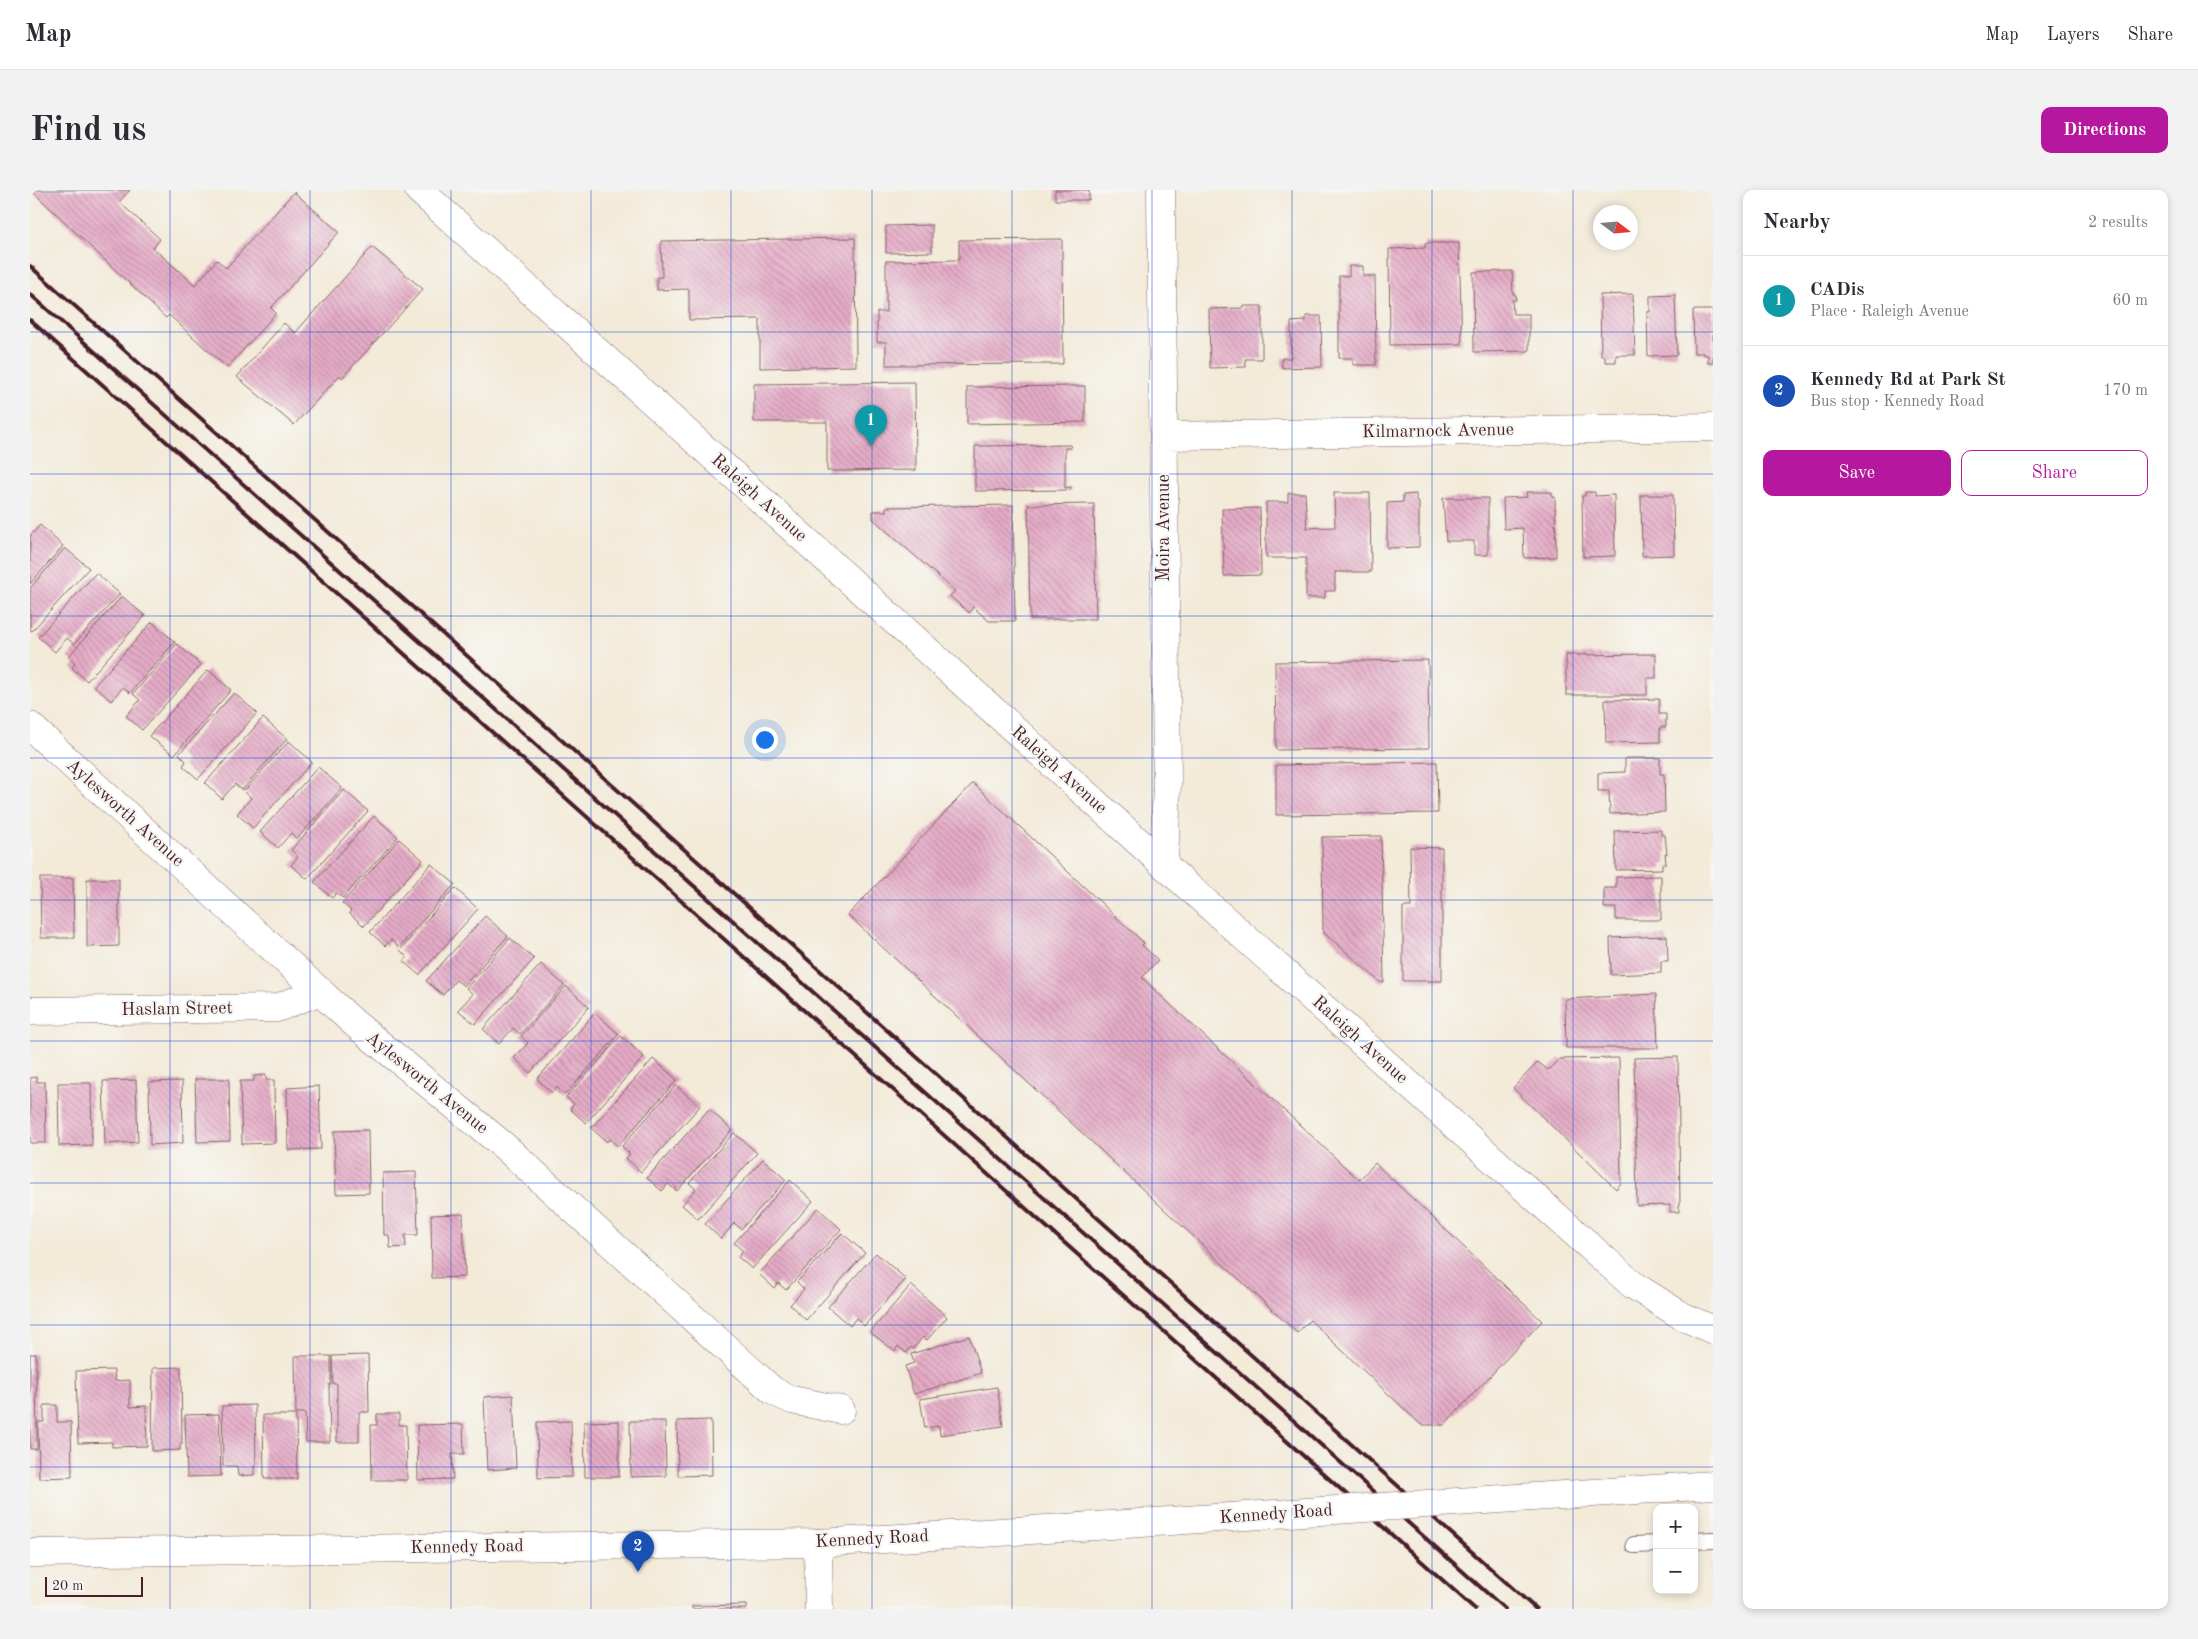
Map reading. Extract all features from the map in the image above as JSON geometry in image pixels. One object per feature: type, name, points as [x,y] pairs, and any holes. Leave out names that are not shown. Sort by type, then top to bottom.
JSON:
[{"type":"street","name":"Raleigh Avenue","points":[[419,190],[1164,865],[1633,1285],[1682,1316],[1713,1330]]},
{"type":"street","name":"Moira Avenue","points":[[1161,190],[1167,782],[1164,865]]},
{"type":"street","name":"Kilmarnock Avenue","points":[[1164,436],[1713,427]]},
{"type":"street","name":"Aylesworth Avenue","points":[[30,726],[375,1041],[504,1146],[774,1391],[792,1400],[841,1410]]},
{"type":"street","name":"Haslam Street","points":[[30,1011],[277,1008],[320,991]]},
{"type":"street","name":"Kennedy Road","points":[[30,1553],[818,1543],[1713,1485]]},
{"type":"street","points":[[818,1543],[819,1609]]},
{"type":"lane","points":[[1698,1541],[1713,1540]]},
{"type":"lane","points":[[1634,1546],[1653,1544]]},
{"type":"building","points":[[31,190],[130,190],[119,202],[160,239],[153,248],[195,285],[217,260],[226,268],[294,192],[339,232],[271,308],[276,313],[227,368],[169,315],[166,318]]},
{"type":"building","points":[[1055,190],[1089,190],[1089,200],[1055,200]]},
{"type":"building","points":[[932,225],[932,252],[886,253],[886,226]]},
{"type":"building","points":[[855,238],[856,366],[760,368],[760,319],[689,320],[689,289],[657,290],[657,277],[662,277],[661,241]]},
{"type":"building","points":[[1062,239],[1063,364],[886,365],[886,342],[877,342],[877,312],[886,312],[886,261],[959,260],[959,240]]},
{"type":"building","points":[[1425,243],[1459,243],[1462,344],[1390,345],[1389,249],[1425,248]]},
{"type":"building","points":[[372,247],[423,289],[342,378],[340,375],[294,425],[237,377],[284,323],[295,333]]},
{"type":"building","points":[[1349,266],[1363,266],[1363,276],[1375,276],[1376,365],[1353,365],[1353,358],[1339,358],[1339,276],[1349,276]]},
{"type":"building","points":[[1512,271],[1513,294],[1515,294],[1516,300],[1512,300],[1513,314],[1529,314],[1529,351],[1474,352],[1473,272]]},
{"type":"building","points":[[1633,294],[1635,355],[1616,355],[1616,362],[1605,362],[1605,356],[1601,356],[1600,295]]},
{"type":"building","points":[[1675,295],[1677,355],[1648,356],[1647,312],[1650,312],[1650,296]]},
{"type":"building","points":[[1243,306],[1262,306],[1262,359],[1245,359],[1246,367],[1210,368],[1209,309],[1243,308]]},
{"type":"building","points":[[1693,310],[1713,310],[1713,363],[1708,363],[1708,355],[1694,353]]},
{"type":"building","points":[[1306,316],[1321,316],[1322,367],[1282,368],[1282,358],[1291,358],[1291,322],[1306,321]]},
{"type":"building","points":[[915,382],[916,470],[827,471],[827,422],[754,422],[754,384]]},
{"type":"building","points":[[1085,386],[1085,422],[967,424],[967,387]]},
{"type":"building","points":[[1070,445],[1071,448],[1065,448],[1065,488],[1071,487],[1071,490],[975,491],[975,446]]},
{"type":"building","points":[[1526,492],[1552,492],[1552,497],[1555,497],[1556,557],[1524,558],[1523,528],[1504,529],[1503,498],[1527,497]]},
{"type":"building","points":[[1585,492],[1595,492],[1595,496],[1614,495],[1615,556],[1583,557],[1582,496],[1585,496]]},
{"type":"building","points":[[1288,493],[1305,493],[1307,528],[1335,527],[1334,493],[1370,493],[1371,572],[1335,572],[1335,591],[1325,591],[1325,598],[1306,598],[1306,558],[1266,558],[1266,502],[1288,502]]},
{"type":"building","points":[[1416,494],[1416,502],[1419,502],[1419,547],[1387,548],[1387,503],[1403,502],[1403,495]]},
{"type":"building","points":[[1641,495],[1673,495],[1674,555],[1642,556]]},
{"type":"building","points":[[1443,498],[1488,498],[1488,555],[1474,555],[1474,541],[1446,541]]},
{"type":"building","points":[[1094,504],[1096,619],[1030,619],[1028,505]]},
{"type":"building","points":[[1013,505],[1015,621],[989,621],[973,607],[969,613],[950,596],[955,591],[873,519],[873,511],[886,511],[886,507]]},
{"type":"building","points":[[1260,508],[1261,575],[1224,576],[1222,509]]},
{"type":"building","points":[[40,525],[63,546],[30,584],[30,536]]},
{"type":"building","points":[[65,548],[89,568],[32,631],[30,630],[30,588]]},
{"type":"building","points":[[96,573],[120,594],[74,644],[67,638],[55,652],[38,637]]},
{"type":"building","points":[[122,596],[145,616],[87,681],[72,668],[75,663],[68,657]]},
{"type":"building","points":[[152,622],[175,642],[130,693],[123,687],[111,701],[94,686]]},
{"type":"building","points":[[177,644],[201,665],[142,730],[126,716],[140,700],[133,694]]},
{"type":"building","points":[[1656,654],[1656,678],[1647,678],[1647,695],[1566,695],[1566,655]]},
{"type":"building","points":[[1428,660],[1429,748],[1276,750],[1275,662]]},
{"type":"building","points":[[208,670],[231,690],[174,755],[149,736]]},
{"type":"building","points":[[234,693],[257,713],[198,779],[183,766],[186,761],[179,754]]},
{"type":"building","points":[[1659,699],[1659,714],[1666,714],[1666,727],[1660,727],[1660,742],[1606,743],[1605,700]]},
{"type":"building","points":[[263,718],[287,739],[242,790],[235,784],[222,799],[205,783]]},
{"type":"building","points":[[289,741],[312,762],[253,828],[237,814],[251,798],[244,791]]},
{"type":"building","points":[[1625,758],[1660,758],[1660,774],[1664,774],[1665,812],[1610,814],[1609,791],[1598,791],[1598,773],[1625,772]]},
{"type":"building","points":[[1437,762],[1438,813],[1276,815],[1276,765]]},
{"type":"building","points":[[318,767],[342,788],[297,839],[291,833],[278,848],[260,832]]},
{"type":"building","points":[[973,783],[1144,943],[1142,945],[1158,960],[1142,978],[1359,1180],[1375,1163],[1542,1321],[1444,1425],[1421,1425],[1310,1320],[1297,1333],[848,915]]},
{"type":"building","points":[[344,790],[368,811],[307,879],[291,865],[298,857],[291,850]]},
{"type":"building","points":[[374,816],[398,837],[343,898],[336,893],[332,898],[314,882]]},
{"type":"building","points":[[1661,830],[1661,835],[1665,835],[1667,854],[1665,853],[1666,864],[1662,864],[1662,869],[1616,870],[1615,831]]},
{"type":"building","points":[[1381,836],[1384,982],[1380,982],[1323,932],[1322,837]]},
{"type":"building","points":[[399,839],[423,860],[364,926],[349,913],[351,911],[342,903]]},
{"type":"building","points":[[1410,847],[1442,848],[1442,981],[1403,981],[1403,907],[1411,907]]},
{"type":"building","points":[[431,864],[455,884],[399,947],[391,940],[385,946],[370,932]]},
{"type":"building","points":[[1661,876],[1661,920],[1616,920],[1616,908],[1604,908],[1604,888],[1616,888],[1616,877]]},
{"type":"building","points":[[40,878],[73,878],[74,938],[41,938]]},
{"type":"building","points":[[87,879],[119,879],[119,946],[87,947]]},
{"type":"building","points":[[455,888],[478,909],[419,975],[404,962],[407,957],[400,950]]},
{"type":"building","points":[[485,916],[508,936],[464,986],[456,980],[443,995],[426,981]]},
{"type":"building","points":[[1667,936],[1668,961],[1661,961],[1661,973],[1611,975],[1610,938]]},
{"type":"building","points":[[510,938],[534,959],[475,1024],[458,1010],[473,994],[466,988]]},
{"type":"building","points":[[541,964],[564,985],[520,1034],[513,1028],[499,1044],[483,1029]]},
{"type":"building","points":[[566,986],[589,1007],[530,1073],[514,1058],[528,1043],[521,1036]]},
{"type":"building","points":[[1656,994],[1658,1048],[1566,1048],[1565,999]]},
{"type":"building","points":[[595,1013],[619,1034],[565,1095],[557,1087],[552,1093],[537,1079]]},
{"type":"building","points":[[621,1036],[644,1057],[586,1123],[570,1109],[574,1104],[566,1097]]},
{"type":"building","points":[[1678,1057],[1680,1205],[1679,1212],[1670,1212],[1670,1205],[1637,1206],[1634,1058]]},
{"type":"building","points":[[1619,1058],[1621,1183],[1616,1189],[1513,1088],[1538,1062],[1548,1070],[1559,1059]]},
{"type":"building","points":[[653,1059],[677,1080],[618,1146],[610,1139],[607,1142],[591,1128]]},
{"type":"building","points":[[266,1075],[266,1080],[274,1080],[275,1143],[242,1144],[240,1081],[254,1081],[254,1076]]},
{"type":"building","points":[[37,1077],[37,1082],[45,1082],[46,1143],[30,1143],[30,1078]]},
{"type":"building","points":[[195,1079],[229,1079],[230,1141],[197,1142]]},
{"type":"building","points":[[136,1080],[138,1142],[105,1144],[103,1081]]},
{"type":"building","points":[[182,1081],[183,1143],[150,1145],[149,1082]]},
{"type":"building","points":[[58,1083],[91,1083],[92,1145],[59,1146]]},
{"type":"building","points":[[676,1085],[700,1106],[641,1172],[626,1158],[630,1154],[622,1146]]},
{"type":"building","points":[[319,1086],[321,1149],[288,1150],[287,1088]]},
{"type":"building","points":[[709,1109],[732,1130],[677,1191],[668,1184],[662,1191],[647,1178]]},
{"type":"building","points":[[368,1130],[369,1193],[336,1194],[334,1131]]},
{"type":"building","points":[[734,1133],[757,1153],[698,1219],[682,1205],[696,1189],[689,1183]]},
{"type":"building","points":[[763,1159],[786,1180],[741,1229],[734,1223],[721,1239],[705,1224]]},
{"type":"building","points":[[416,1172],[418,1235],[405,1235],[406,1247],[390,1248],[389,1235],[384,1235],[383,1173]]},
{"type":"building","points":[[790,1180],[813,1201],[752,1269],[738,1257],[743,1251],[734,1243]]},
{"type":"building","points":[[818,1208],[841,1229],[786,1290],[778,1283],[774,1288],[759,1274]]},
{"type":"building","points":[[463,1214],[465,1277],[432,1278],[431,1215]]},
{"type":"building","points":[[842,1233],[865,1253],[806,1320],[790,1305],[804,1289],[797,1282]]},
{"type":"building","points":[[876,1253],[906,1279],[864,1326],[856,1318],[850,1326],[828,1307]]},
{"type":"building","points":[[911,1285],[947,1317],[927,1340],[923,1337],[913,1349],[911,1347],[906,1353],[898,1346],[895,1351],[870,1332]]},
{"type":"building","points":[[969,1336],[981,1373],[914,1394],[905,1366],[914,1363],[911,1354]]},
{"type":"building","points":[[30,1354],[36,1354],[37,1449],[30,1449]]},
{"type":"building","points":[[368,1355],[369,1412],[359,1412],[359,1442],[337,1442],[337,1384],[333,1384],[332,1356]]},
{"type":"building","points":[[295,1356],[331,1356],[331,1384],[329,1384],[330,1442],[306,1442],[305,1413],[296,1413]]},
{"type":"building","points":[[181,1367],[182,1444],[180,1444],[180,1450],[152,1451],[153,1368]]},
{"type":"building","points":[[114,1370],[115,1381],[130,1380],[130,1407],[146,1406],[147,1446],[112,1447],[112,1442],[78,1443],[76,1371]]},
{"type":"building","points":[[997,1387],[1003,1426],[940,1435],[939,1426],[925,1428],[920,1399]]},
{"type":"building","points":[[513,1395],[516,1468],[487,1470],[484,1397]]},
{"type":"building","points":[[44,1405],[57,1405],[57,1422],[71,1422],[72,1477],[39,1478],[38,1422],[44,1422]]},
{"type":"building","points":[[255,1405],[256,1466],[254,1466],[254,1475],[238,1476],[237,1466],[223,1466],[222,1406]]},
{"type":"building","points":[[219,1414],[221,1476],[187,1477],[185,1415]]},
{"type":"building","points":[[377,1414],[399,1414],[399,1425],[406,1425],[407,1480],[372,1480],[371,1425],[377,1425]]},
{"type":"building","points":[[263,1415],[296,1415],[297,1479],[264,1479]]},
{"type":"building","points":[[711,1420],[712,1475],[678,1476],[677,1421]]},
{"type":"building","points":[[571,1421],[572,1477],[538,1478],[537,1422]]},
{"type":"building","points":[[619,1421],[619,1477],[585,1477],[584,1422]]},
{"type":"building","points":[[630,1421],[665,1421],[666,1476],[631,1477]]},
{"type":"building","points":[[463,1424],[464,1454],[452,1454],[453,1479],[418,1480],[417,1425]]},
{"type":"building","points":[[747,1605],[747,1609],[692,1609],[692,1606]]},
{"type":"railway","points":[[30,266],[1536,1609]]},
{"type":"railway","points":[[30,294],[1505,1609]]},
{"type":"railway","points":[[30,320],[1475,1609]]},
{"type":"place","name":"CADis","points":[[871,446]]},
{"type":"place","name":"Kennedy Rd at Park St","points":[[638,1572]]}]
